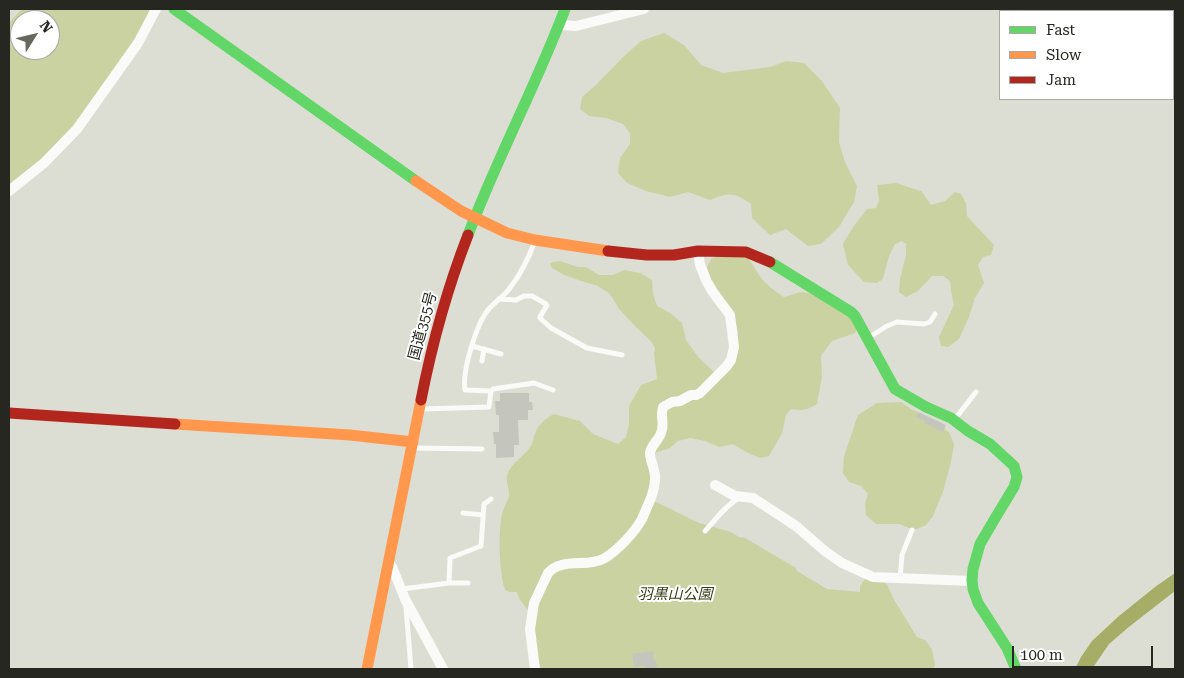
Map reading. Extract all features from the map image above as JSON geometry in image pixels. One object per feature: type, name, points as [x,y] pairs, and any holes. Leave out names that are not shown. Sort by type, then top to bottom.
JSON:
[{"type":"main road","points":[[174,9],[426,188],[461,211],[507,233],[586,248],[647,254],[674,255],[698,251],[746,252],[769,262],[851,312],[868,338],[895,389],[954,421],[990,444],[1014,466],[1017,477],[1014,487],[978,548],[972,581],[976,597],[1016,669]]},
{"type":"main road","name":"国道355号","points":[[367,669],[433,342],[474,218],[560,25],[565,9]]},
{"type":"main road","points":[[9,413],[350,435],[412,445]]},
{"type":"street","points":[[9,191],[44,163],[77,129],[138,44],[156,9]]},
{"type":"street","points":[[560,25],[576,26],[644,9]]},
{"type":"street","points":[[535,669],[530,630],[534,603],[548,573],[551,569],[561,565],[602,560],[616,550],[636,528],[642,520],[654,488],[655,472],[650,453],[663,429],[663,407],[700,393],[731,360],[734,347],[730,315],[707,282],[700,265],[698,251]]},
{"type":"street","points":[[715,485],[735,496],[753,498],[796,526],[842,563],[873,577],[972,581]]},
{"type":"street","points":[[388,564],[391,566],[443,669]]},
{"type":"lane","points":[[536,240],[518,277],[487,311],[480,322],[472,346],[464,383],[465,390],[491,391],[493,389],[534,383],[553,390]]},
{"type":"lane","points":[[499,299],[516,300],[524,296],[532,296],[546,304],[540,318],[551,328],[587,348],[622,355]]},
{"type":"lane","points":[[868,338],[897,322],[924,324],[930,322],[935,314]]},
{"type":"lane","points":[[472,346],[501,354]]},
{"type":"lane","points":[[482,361],[484,350]]},
{"type":"lane","points":[[419,409],[489,407],[491,391]]},
{"type":"lane","points":[[954,421],[976,392]]},
{"type":"lane","points":[[412,445],[482,449]]},
{"type":"lane","points":[[705,531],[720,513],[740,497]]},
{"type":"lane","points":[[449,583],[450,558],[481,546],[484,504],[491,500]]},
{"type":"lane","points":[[463,513],[483,516]]},
{"type":"lane","points":[[900,578],[902,555],[912,530]]},
{"type":"lane","points":[[411,669],[404,594],[449,583],[468,582]]},
{"type":"green space","points":[[22,9],[156,9],[77,129],[9,191],[9,23],[10,60],[60,60],[60,10]]},
{"type":"green space","points":[[664,33],[684,45],[701,65],[723,73],[770,67],[786,61],[804,63],[822,81],[840,108],[839,142],[845,162],[857,186],[854,202],[839,227],[821,244],[808,246],[786,229],[770,235],[752,218],[751,204],[735,195],[726,195],[710,200],[688,192],[670,197],[646,191],[627,183],[618,173],[620,158],[630,144],[630,133],[623,124],[606,118],[589,116],[580,109],[582,97],[641,41]]},
{"type":"green space","points":[[896,183],[921,191],[931,205],[945,201],[955,192],[961,194],[966,203],[967,216],[994,245],[991,255],[983,257],[978,265],[984,283],[975,298],[969,317],[959,339],[948,347],[941,346],[939,337],[954,305],[950,281],[943,276],[932,276],[918,291],[906,297],[899,292],[906,255],[906,244],[902,241],[895,244],[889,256],[883,279],[877,283],[864,282],[848,265],[843,244],[867,209],[876,208],[879,200],[877,185]]},
{"type":"green space","name":"羽黒山公園","points":[[744,255],[764,281],[784,297],[800,292],[809,293],[845,311],[858,326],[855,333],[832,341],[821,356],[822,376],[817,404],[805,410],[791,409],[786,415],[782,433],[769,456],[760,458],[733,444],[719,447],[705,441],[690,438],[678,441],[670,448],[655,453],[650,461],[654,501],[699,523],[745,538],[827,589],[860,592],[860,586],[865,579],[874,579],[887,584],[893,598],[917,637],[925,640],[932,649],[935,665],[933,669],[541,669],[528,610],[520,600],[517,592],[505,590],[501,573],[500,531],[502,514],[509,496],[508,472],[529,448],[539,426],[554,414],[580,421],[593,434],[618,444],[626,437],[629,424],[629,406],[641,385],[657,379],[655,348],[651,341],[619,309],[610,294],[598,286],[564,275],[552,268],[550,264],[560,261],[578,267],[586,267],[599,275],[613,275],[624,270],[640,273],[652,280],[653,294],[657,306],[670,313],[682,323],[686,340],[699,358],[714,372],[731,367],[738,353],[738,332],[734,315],[711,279],[707,267],[711,259],[719,256]]},
{"type":"green space","points":[[901,402],[928,417],[949,432],[954,444],[943,492],[933,516],[926,525],[917,529],[899,524],[876,524],[866,515],[865,503],[868,494],[861,486],[849,482],[843,473],[844,456],[858,415],[877,403]]},
{"type":"shaded area","points":[[1175,573],[1175,591],[1109,644],[1092,669],[1075,669],[1092,641],[1119,616]]},
{"type":"building","points":[[500,393],[529,393],[529,402],[532,402],[533,410],[528,410],[528,420],[518,420],[519,445],[514,445],[514,457],[496,458],[496,444],[494,444],[493,432],[499,432],[499,415],[496,415],[495,401],[500,401]]},
{"type":"building","points":[[918,412],[946,425],[943,432],[916,417]]},
{"type":"building","points":[[653,651],[657,669],[645,669],[645,666],[634,667],[632,654]]},
{"type":"traffic: fast","points":[[174,9],[416,181]]},
{"type":"traffic: fast","points":[[468,235],[565,9]]},
{"type":"traffic: fast","points":[[770,262],[855,316],[895,389],[926,407],[951,418],[990,444],[1014,466],[1017,477],[1014,487],[980,544],[972,580],[978,603],[1007,648],[1016,669]]},
{"type":"traffic: slow","points":[[416,181],[461,211],[507,233],[535,240],[608,251]]},
{"type":"traffic: slow","points":[[367,669],[421,400]]},
{"type":"traffic: slow","points":[[175,424],[350,435],[413,442]]},
{"type":"traffic: jam","points":[[421,400],[441,317],[468,235]]},
{"type":"traffic: jam","points":[[608,251],[647,255],[674,255],[698,251],[746,252],[770,262]]},
{"type":"traffic: jam","points":[[9,413],[175,424]]}]
